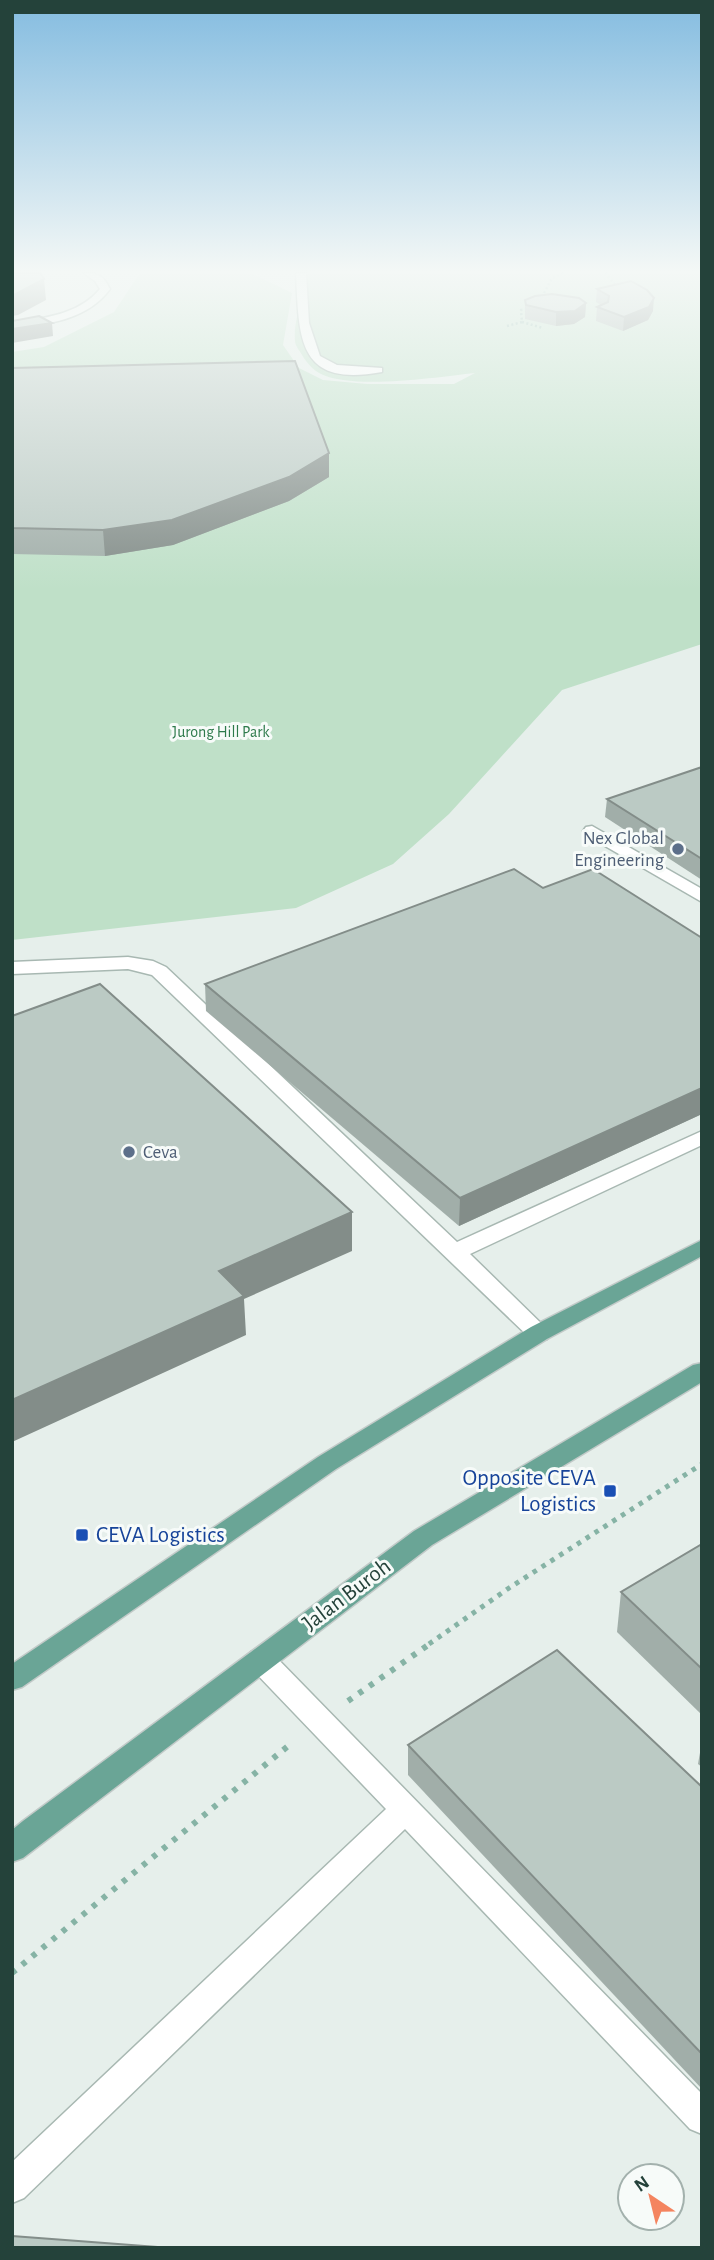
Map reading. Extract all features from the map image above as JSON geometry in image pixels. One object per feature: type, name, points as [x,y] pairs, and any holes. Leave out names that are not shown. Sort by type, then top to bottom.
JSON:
[{"type":"main road","points":[[12,1679],[327,1463],[539,1334],[702,1247]]},
{"type":"main road","name":"Jalan Buroh","points":[[12,1849],[423,1538],[702,1371]]},
{"type":"street","points":[[592,831],[702,897]]},
{"type":"street","points":[[12,968],[128,963],[146,965],[159,971],[539,1334]]},
{"type":"street","points":[[195,1005],[221,996]]},
{"type":"street","points":[[455,1252],[702,1137]]},
{"type":"street","points":[[261,1660],[702,2118]]},
{"type":"street","points":[[12,2186],[405,1810]]},
{"type":"green space","name":"Jurong Hill Park","points":[[12,378],[320,378],[367,384],[454,384],[465,378],[702,378],[702,644],[562,690],[449,814],[393,864],[296,908],[12,940]]},
{"type":"green space","name":"Jurong Hill Park","points":[[334,378],[424,378],[374,382]]},
{"type":"building","points":[[12,378],[301,378],[329,453],[289,477],[172,520],[103,530],[12,528]]},
{"type":"building","name":"Nex Global Engineering","points":[[702,767],[702,859],[607,799]]},
{"type":"building","points":[[514,869],[543,888],[593,869],[702,938],[702,1088],[460,1198],[205,984]]},
{"type":"building","name":"Ceva","points":[[100,984],[352,1212],[219,1271],[244,1296],[12,1400],[12,1016]]},
{"type":"building","points":[[702,1544],[702,1669],[621,1592]]},
{"type":"building","points":[[557,1650],[702,1787],[702,2054],[408,1745]]},
{"type":"building","points":[[12,2236],[171,2248],[12,2248]]},
{"type":"place","name":"Nex Global Engineering","points":[[678,849]]},
{"type":"place","name":"Ceva","points":[[129,1152]]},
{"type":"place","name":"Opposite CEVA Logistics","points":[[610,1491]]},
{"type":"place","name":"CEVA Logistics","points":[[82,1535]]}]
